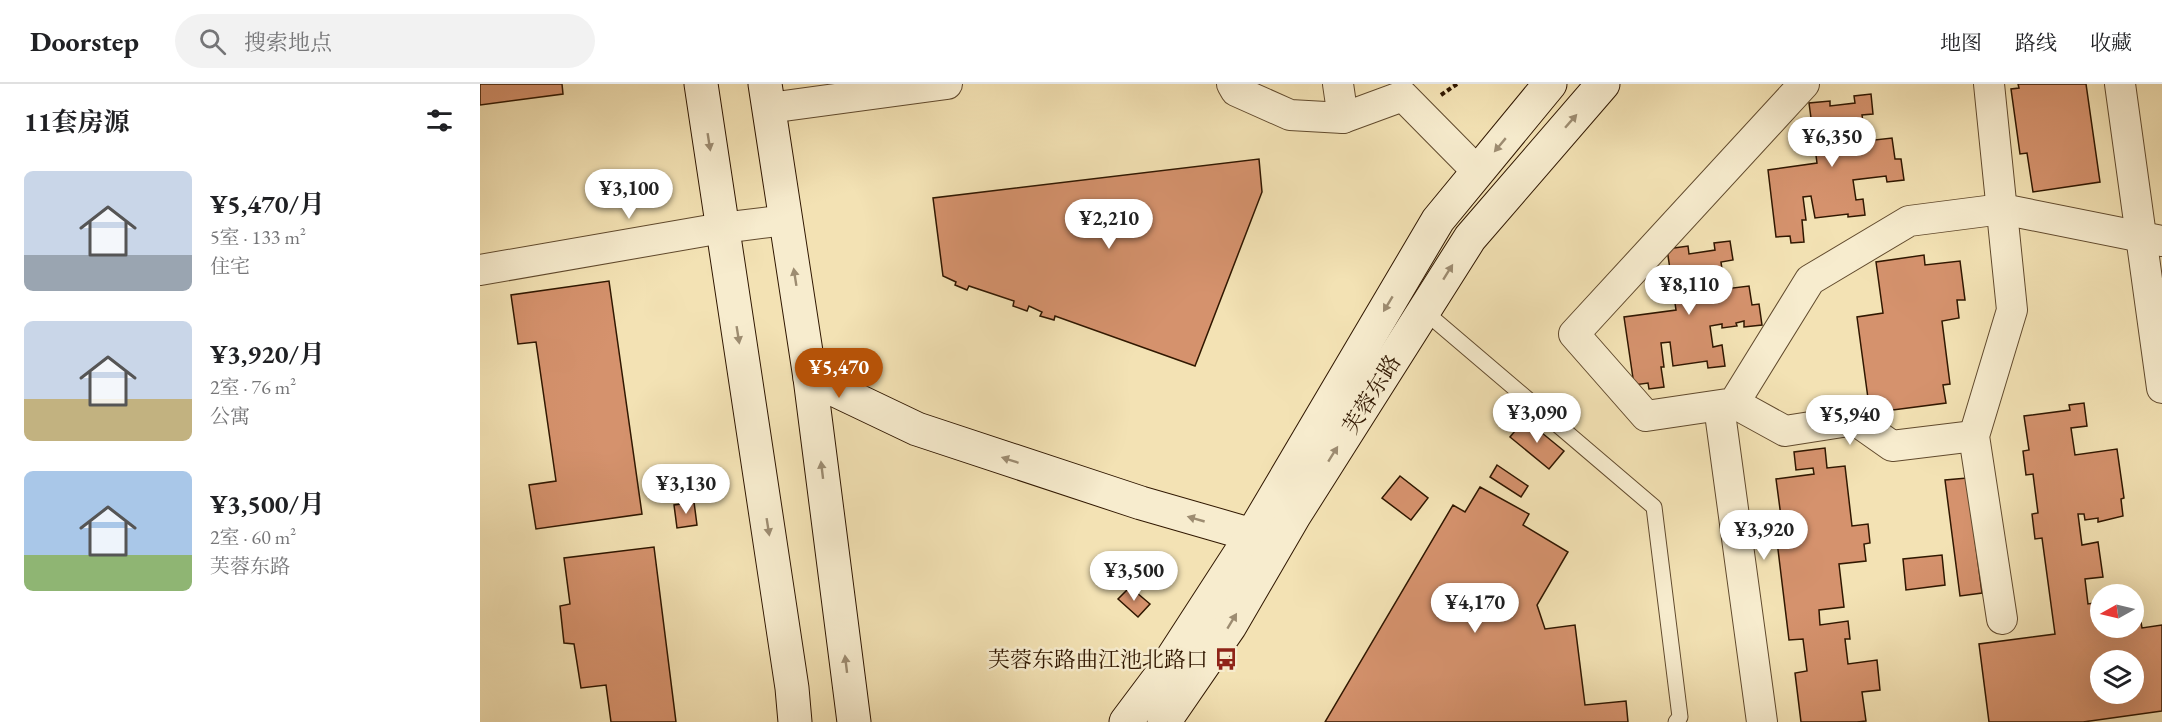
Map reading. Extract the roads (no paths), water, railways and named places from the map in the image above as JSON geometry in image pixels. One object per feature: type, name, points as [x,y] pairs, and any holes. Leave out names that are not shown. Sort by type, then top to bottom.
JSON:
[{"type":"main road","points":[[700,84],[792,687],[795,722]]},
{"type":"main road","name":"芙蓉东路","points":[[1126,722],[1162,674],[1252,535],[1438,220],[1550,84]]},
{"type":"main road","name":"芙蓉东路","points":[[1164,722],[1230,626],[1294,516],[1470,238],[1604,84]]},
{"type":"main road","points":[[767,96],[810,378],[854,722]]},
{"type":"main road","points":[[810,378],[916,429],[1141,503],[1252,535]]},
{"type":"street","points":[[767,96],[947,84]]},
{"type":"street","points":[[1232,84],[1236,91],[1290,116],[1343,118],[1409,90],[1478,172]]},
{"type":"street","points":[[1338,84],[1343,118]]},
{"type":"street","points":[[1804,84],[1574,334],[1646,416],[1727,405],[1785,431],[1856,420],[1892,446],[1974,436]]},
{"type":"street","points":[[1989,84],[2012,310],[1974,436],[2002,619]]},
{"type":"street","points":[[2120,84],[2152,239],[2162,388]]},
{"type":"street","points":[[1762,722],[1727,405],[1810,280],[1909,221],[2002,208],[2152,239]]},
{"type":"street","points":[[480,270],[722,228],[786,220]]},
{"type":"lane","points":[[1424,311],[1654,507],[1680,717],[1676,722]]},
{"type":"place","name":"芙蓉东路曲江池北路口","points":[[1226,659]]}]
